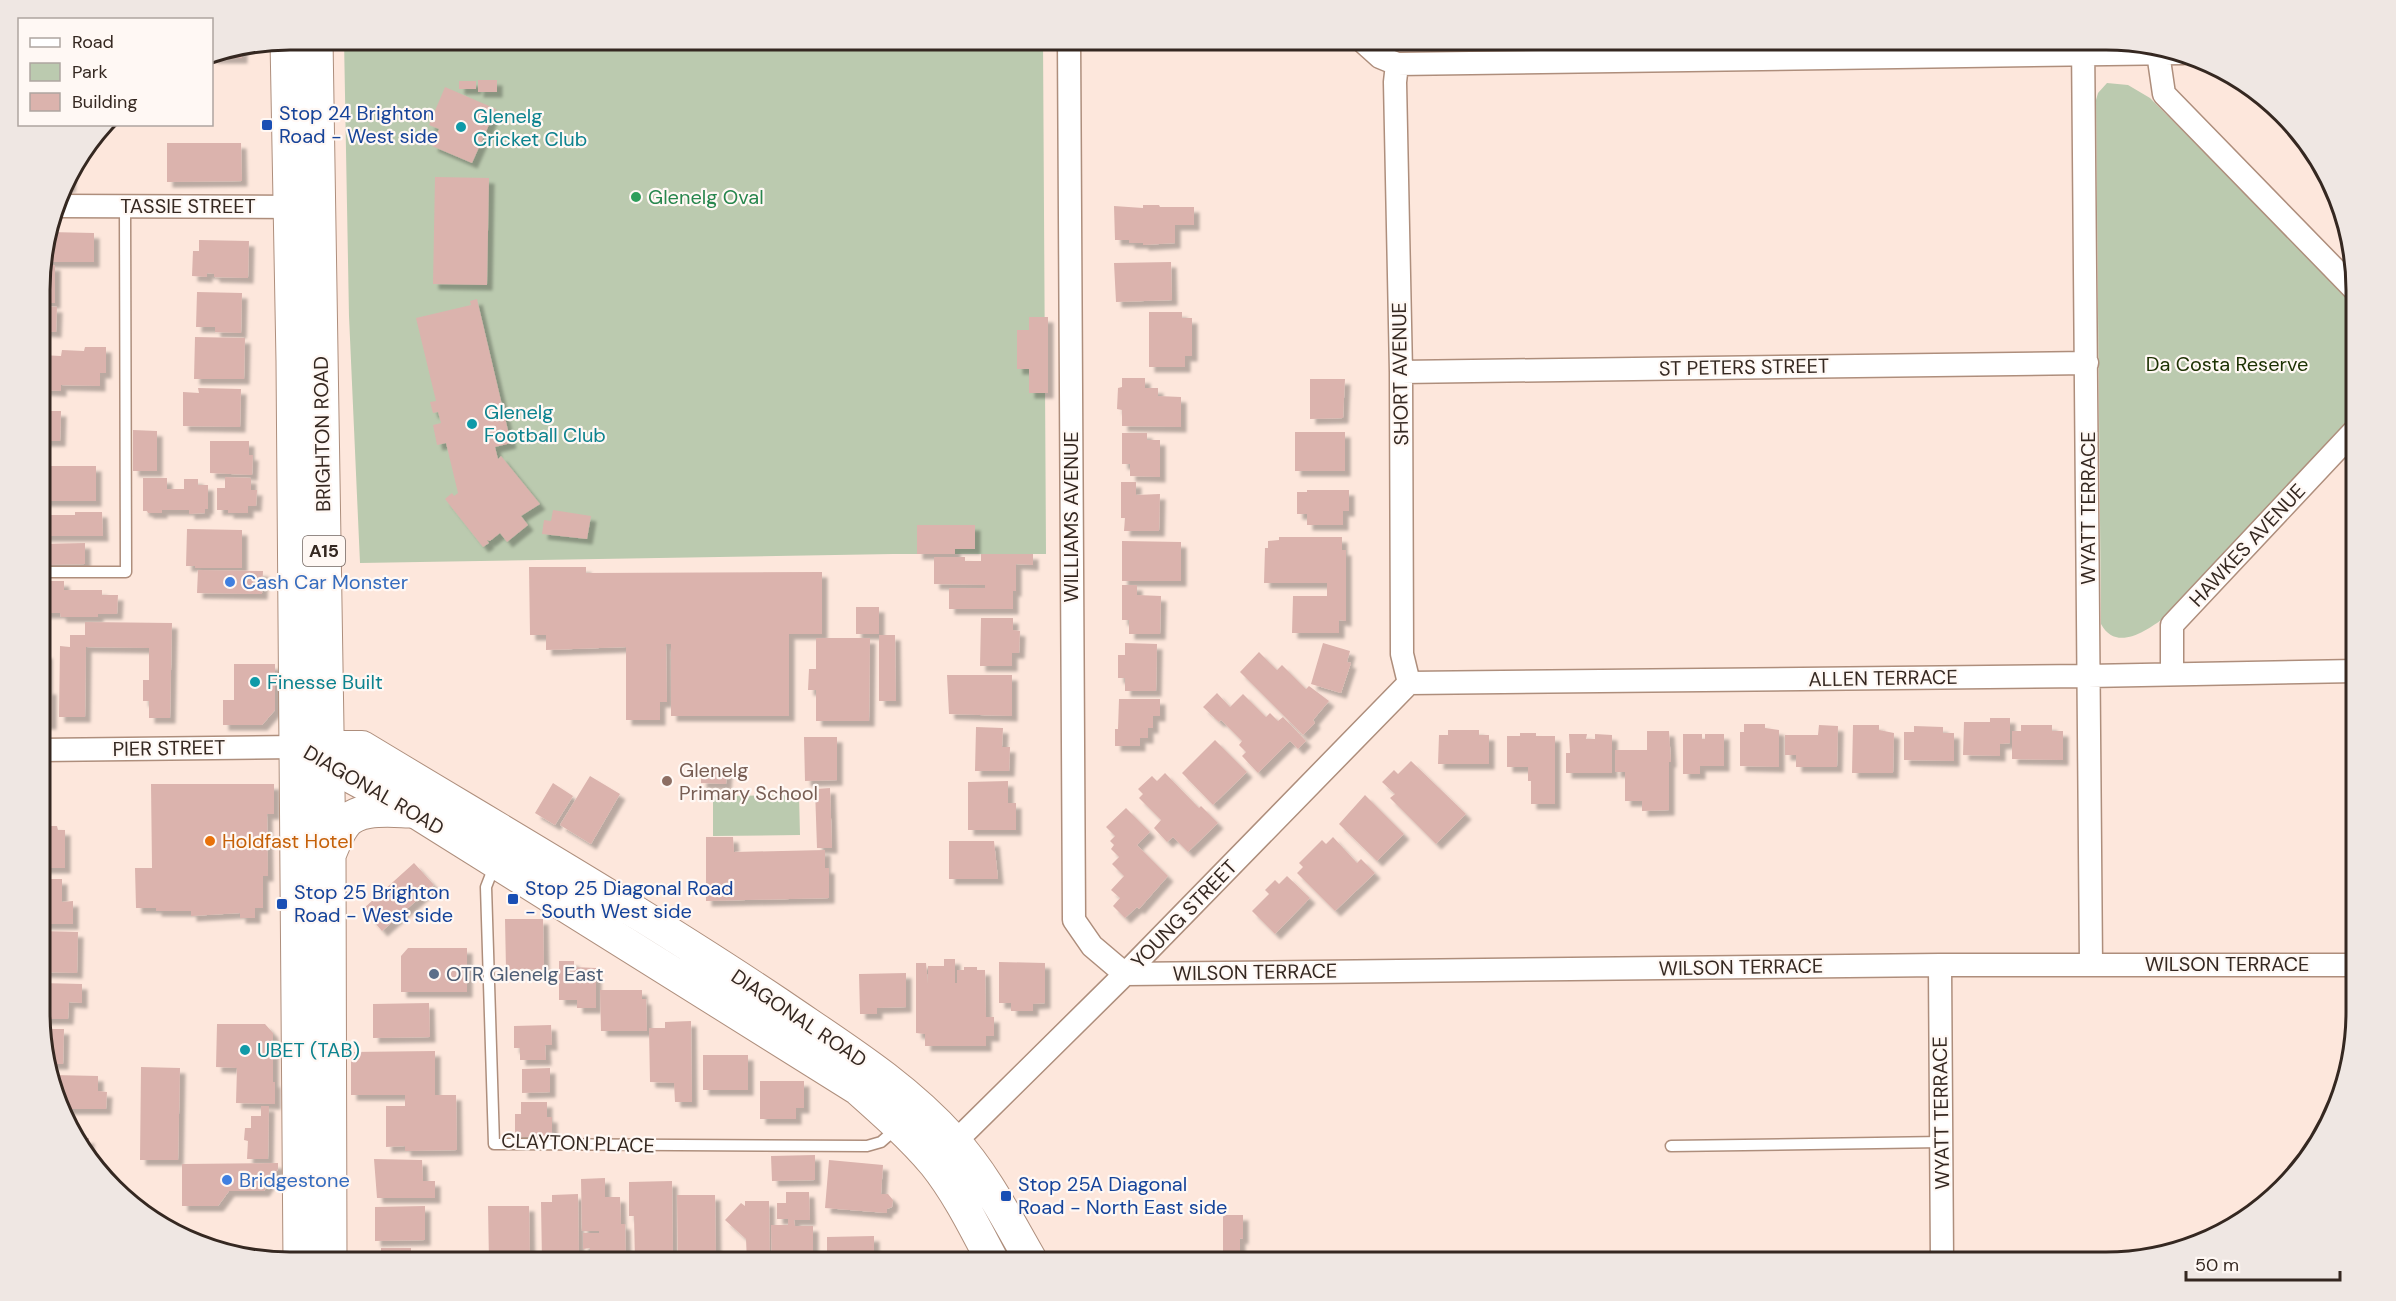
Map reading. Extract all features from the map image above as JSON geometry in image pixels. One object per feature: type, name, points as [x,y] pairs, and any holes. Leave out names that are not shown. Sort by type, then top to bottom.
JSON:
[{"type":"main road","name":"BRIGHTON ROAD","points":[[288,50],[304,207],[317,753],[300,1252]]},
{"type":"main road","name":"BRIGHTON ROAD","points":[[304,207],[315,50]]},
{"type":"main road","name":"DIAGONAL ROAD","points":[[317,753],[362,747],[720,964],[875,1069],[916,1101],[955,1142],[990,1190],[1026,1252]]},
{"type":"main road","name":"BRIGHTON ROAD","points":[[317,753],[329,855],[330,1252]]},
{"type":"main road","name":"DIAGONAL ROAD","points":[[317,753],[414,810],[858,1089],[900,1125],[935,1165],[966,1210],[987,1252]]},
{"type":"main road","points":[[329,855],[343,824],[350,818],[369,811],[414,810]]},
{"type":"street","name":"WILLIAMS AVENUE","points":[[1069,50],[1074,920],[1092,946],[1125,974]]},
{"type":"street","points":[[1372,50],[1380,57],[1397,64],[1931,50]]},
{"type":"street","name":"WYATT TERRACE","points":[[2083,50],[2091,964]]},
{"type":"street","points":[[2158,55],[2164,94],[2346,281]]},
{"type":"street","name":"SHORT AVENUE","points":[[1397,64],[1395,100],[1401,372],[1402,654],[1409,683]]},
{"type":"street","name":"TASSIE STREET","points":[[65,206],[304,207]]},
{"type":"street","name":"ST PETERS STREET","points":[[1401,372],[2087,363]]},
{"type":"street","name":"HAWKES AVENUE","points":[[2172,674],[2172,625],[2346,440]]},
{"type":"street","name":"ALLEN TERRACE","points":[[1409,683],[2346,671]]},
{"type":"street","name":"YOUNG STREET","points":[[955,1142],[1125,974],[1409,683]]},
{"type":"street","name":"PIER STREET","points":[[50,750],[317,753]]},
{"type":"street","name":"WILSON TERRACE","points":[[1125,974],[1940,965],[2346,965]]},
{"type":"street","name":"WYATT TERRACE","points":[[1940,965],[1942,1252]]},
{"type":"lane","points":[[50,572],[126,572],[125,206]]},
{"type":"lane","name":"CLAYTON PLACE","points":[[495,862],[486,887],[494,1144],[867,1146],[881,1143],[900,1125]]},
{"type":"lane","points":[[1671,1146],[1942,1143]]},
{"type":"green space","name":"Glenelg Oval","points":[[344,50],[1043,50],[1046,554],[893,554],[360,563],[349,316]]},
{"type":"green space","name":"Da Costa Reserve","points":[[2107,83],[2128,85],[2150,98],[2346,294],[2346,427],[2164,618],[2140,633],[2123,638],[2115,637],[2107,632],[2101,624],[2096,100],[2098,93]]},
{"type":"green space","points":[[799,795],[800,835],[713,836],[713,796]]},
{"type":"building","points":[[242,54],[242,58],[228,58]]},
{"type":"building","points":[[478,80],[497,80],[497,92],[478,92]]},
{"type":"building","points":[[459,81],[476,81],[476,89],[459,89]]},
{"type":"building","name":"Glenelg Cricket Club","points":[[445,87],[496,109],[472,163],[432,146],[439,129],[429,125]]},
{"type":"building","points":[[167,143],[241,143],[242,181],[167,182]]},
{"type":"building","points":[[435,177],[489,178],[487,285],[433,284]]},
{"type":"building","points":[[1143,205],[1194,207],[1194,225],[1175,225],[1175,243],[1143,245],[1143,243],[1129,243],[1129,240],[1115,240],[1114,206],[1143,208]]},
{"type":"building","points":[[57,232],[94,233],[94,262],[52,262]]},
{"type":"building","points":[[199,240],[249,241],[248,278],[214,277],[214,274],[207,273],[207,277],[192,276],[193,251],[199,251]]},
{"type":"building","points":[[1171,262],[1172,300],[1116,302],[1114,263]]},
{"type":"building","points":[[51,265],[55,265],[55,303],[50,303]]},
{"type":"building","points":[[197,292],[242,293],[241,333],[215,332],[215,327],[196,327]]},
{"type":"building","name":"Glenelg Football Club","points":[[477,299],[511,443],[495,447],[498,459],[501,456],[540,504],[521,516],[528,525],[507,542],[500,533],[490,541],[487,540],[489,543],[483,547],[445,499],[452,493],[454,496],[458,493],[446,443],[437,445],[433,425],[441,423],[438,412],[433,413],[430,402],[436,401],[416,318],[471,305],[470,301]]},
{"type":"building","points":[[50,307],[57,307],[56,332],[50,332]]},
{"type":"building","points":[[1149,312],[1182,312],[1182,318],[1192,318],[1192,356],[1185,356],[1185,367],[1149,367]]},
{"type":"building","points":[[1029,317],[1048,317],[1048,393],[1029,393],[1029,369],[1017,369],[1017,330],[1029,330]]},
{"type":"building","points":[[195,337],[245,338],[244,379],[194,379]]},
{"type":"building","points":[[85,347],[106,347],[106,373],[100,373],[100,386],[61,385],[61,391],[50,390],[50,355],[61,356],[62,350],[84,351]]},
{"type":"building","points":[[1122,378],[1145,378],[1145,388],[1158,388],[1158,396],[1181,397],[1181,427],[1122,426],[1122,410],[1117,409],[1118,388],[1122,387]]},
{"type":"building","points":[[1310,379],[1345,379],[1343,418],[1310,419]]},
{"type":"building","points":[[198,388],[241,389],[240,427],[183,426],[183,392],[199,393]]},
{"type":"building","points":[[50,411],[61,411],[60,441],[50,441]]},
{"type":"building","points":[[133,430],[157,431],[157,471],[133,471]]},
{"type":"building","points":[[1295,432],[1345,432],[1345,471],[1295,471]]},
{"type":"building","points":[[1122,433],[1147,433],[1147,440],[1160,440],[1160,477],[1130,476],[1130,464],[1122,464]]},
{"type":"building","points":[[210,441],[249,441],[249,455],[253,455],[252,475],[210,473]]},
{"type":"building","points":[[50,466],[96,466],[96,501],[50,501]]},
{"type":"building","points":[[225,477],[251,478],[251,490],[257,490],[256,506],[248,506],[248,513],[228,513],[228,510],[217,510],[217,488],[225,488]]},
{"type":"building","points":[[143,478],[167,478],[167,489],[184,489],[184,479],[198,479],[198,485],[208,485],[208,509],[205,509],[205,513],[189,514],[189,510],[162,510],[162,513],[143,511]]},
{"type":"building","points":[[1121,482],[1136,482],[1136,495],[1160,494],[1159,531],[1124,531],[1125,518],[1121,518]]},
{"type":"building","points":[[1307,490],[1349,490],[1349,511],[1343,511],[1343,525],[1307,525],[1307,514],[1297,514],[1297,492],[1307,492]]},
{"type":"building","points":[[553,510],[591,516],[587,539],[542,534],[544,520],[551,521]]},
{"type":"building","points":[[75,512],[102,512],[103,536],[50,536],[50,515],[75,515]]},
{"type":"building","points":[[917,525],[975,525],[975,549],[955,549],[955,554],[917,554]]},
{"type":"building","points":[[187,529],[242,530],[242,568],[186,566]]},
{"type":"building","points":[[1279,537],[1342,537],[1342,550],[1346,550],[1346,621],[1339,620],[1339,633],[1292,633],[1293,596],[1327,596],[1327,583],[1264,583],[1265,548],[1268,548],[1268,541],[1279,540]]},
{"type":"building","points":[[1122,541],[1181,542],[1181,581],[1122,581]]},
{"type":"building","points":[[85,543],[85,564],[50,565],[50,544]]},
{"type":"building","points":[[981,554],[1033,554],[1033,565],[1016,564],[1013,609],[949,609],[949,588],[985,588],[985,585],[934,584],[934,557],[965,557],[965,561],[981,561]]},
{"type":"building","points":[[529,567],[586,567],[586,573],[822,572],[822,634],[789,634],[789,716],[671,716],[671,644],[666,644],[667,702],[660,702],[660,720],[626,720],[626,647],[546,650],[546,635],[530,635]]},
{"type":"building","name":"Cash Car Monster","points":[[198,570],[263,571],[262,594],[197,593]]},
{"type":"building","points":[[50,581],[64,581],[64,590],[102,590],[102,595],[118,595],[117,614],[98,614],[98,617],[61,617],[60,613],[50,613]]},
{"type":"building","points":[[1122,585],[1137,585],[1137,595],[1161,596],[1160,634],[1129,634],[1129,620],[1122,620]]},
{"type":"building","points":[[856,607],[879,607],[879,634],[856,634]]},
{"type":"building","points":[[981,618],[1013,618],[1013,630],[1020,631],[1019,653],[1012,653],[1012,666],[980,666]]},
{"type":"building","points":[[85,622],[172,623],[170,718],[149,718],[149,701],[143,701],[143,680],[149,680],[149,648],[86,647],[85,717],[59,717],[60,646],[70,647],[70,635],[85,635]]},
{"type":"building","points":[[879,635],[895,635],[896,701],[879,701]]},
{"type":"building","points":[[816,638],[870,638],[869,721],[816,721],[816,690],[808,690],[809,669],[816,669]]},
{"type":"building","points":[[1125,643],[1157,644],[1156,691],[1125,691],[1125,678],[1118,678],[1118,655],[1125,655]]},
{"type":"building","points":[[1323,643],[1350,651],[1347,662],[1351,663],[1341,693],[1311,684]]},
{"type":"building","points":[[1259,652],[1277,670],[1282,665],[1306,689],[1309,686],[1329,701],[1313,720],[1315,723],[1303,735],[1240,672]]},
{"type":"building","name":"Finesse Built","points":[[234,664],[275,664],[275,710],[262,725],[223,725],[223,700],[234,700]]},
{"type":"building","points":[[947,675],[1012,675],[1012,716],[949,714]]},
{"type":"building","points":[[50,689],[51,689],[50,724]]},
{"type":"building","points":[[1217,693],[1230,707],[1243,694],[1266,717],[1270,713],[1278,721],[1283,717],[1306,741],[1298,749],[1290,741],[1258,773],[1242,756],[1246,752],[1239,745],[1242,741],[1221,720],[1219,722],[1203,707]]},
{"type":"building","points":[[1119,699],[1160,699],[1160,716],[1153,716],[1153,728],[1148,728],[1148,738],[1140,738],[1140,746],[1115,746]]},
{"type":"building","points":[[1990,718],[2010,718],[2010,743],[2000,744],[2000,756],[1963,755],[1964,722],[1990,722]]},
{"type":"building","points":[[1744,724],[1765,724],[1765,728],[1779,730],[1779,767],[1740,766],[1740,732],[1744,732]]},
{"type":"building","points":[[1819,725],[1838,726],[1837,767],[1796,767],[1796,755],[1785,755],[1785,735],[1818,735]]},
{"type":"building","points":[[1853,725],[1879,725],[1879,730],[1894,733],[1893,773],[1852,773]]},
{"type":"building","points":[[2021,725],[2052,725],[2052,731],[2063,731],[2063,760],[2012,759],[2012,731],[2021,731]]},
{"type":"building","points":[[1914,726],[1943,727],[1943,733],[1954,733],[1954,761],[1904,760],[1904,732],[1914,732]]},
{"type":"building","points":[[976,727],[1003,728],[1002,747],[1010,747],[1009,771],[975,771]]},
{"type":"building","points":[[1448,730],[1479,730],[1479,735],[1489,735],[1489,764],[1438,764],[1439,735],[1448,735]]},
{"type":"building","points":[[1647,731],[1669,731],[1671,762],[1669,762],[1669,810],[1642,811],[1642,801],[1625,801],[1625,772],[1615,772],[1615,750],[1647,750]]},
{"type":"building","points":[[1520,733],[1555,736],[1555,804],[1531,804],[1531,781],[1528,781],[1528,767],[1507,767],[1507,736],[1520,736]]},
{"type":"building","points":[[1569,734],[1587,734],[1586,739],[1595,739],[1595,734],[1612,735],[1612,773],[1566,773],[1566,753],[1570,753]]},
{"type":"building","points":[[1683,734],[1702,734],[1702,739],[1705,739],[1705,734],[1724,734],[1724,766],[1700,766],[1700,774],[1683,774]]},
{"type":"building","points":[[804,737],[837,737],[837,780],[805,781]]},
{"type":"building","points":[[1215,740],[1247,772],[1213,805],[1182,773]]},
{"type":"building","points":[[1411,761],[1466,814],[1436,844],[1390,798],[1395,794],[1382,782],[1394,770],[1398,774]]},
{"type":"building","points":[[701,770],[727,771],[726,784],[701,783]]},
{"type":"building","points":[[1165,773],[1199,808],[1201,806],[1218,823],[1188,852],[1173,837],[1167,842],[1154,828],[1161,820],[1139,798],[1143,794],[1138,789],[1152,776],[1157,781]]},
{"type":"building","points":[[590,776],[620,794],[591,844],[560,825]]},
{"type":"building","points":[[1008,781],[1008,803],[1016,803],[1016,830],[968,830],[968,782]]},
{"type":"building","points":[[553,783],[573,796],[555,825],[535,813]]},
{"type":"building","name":"Holdfast Hotel","points":[[151,784],[274,784],[274,814],[267,814],[268,876],[263,876],[263,908],[255,908],[255,918],[240,918],[240,913],[191,916],[191,911],[156,911],[156,908],[136,908],[135,868],[152,868]]},
{"type":"building","points":[[830,788],[832,848],[817,848],[815,789]]},
{"type":"building","points":[[1365,795],[1404,834],[1377,861],[1339,824]]},
{"type":"building","points":[[1126,808],[1150,832],[1137,845],[1168,876],[1139,909],[1137,907],[1125,918],[1113,906],[1120,898],[1111,890],[1124,876],[1112,864],[1119,857],[1111,849],[1114,845],[1110,841],[1115,836],[1106,827]]},
{"type":"building","points":[[50,826],[57,826],[58,830],[65,830],[65,868],[50,868]]},
{"type":"building","points":[[706,837],[733,837],[734,852],[825,850],[825,868],[829,868],[829,898],[706,901]]},
{"type":"building","points":[[1333,837],[1357,863],[1361,859],[1375,873],[1335,911],[1297,873],[1303,867],[1299,863],[1322,840],[1326,844]]},
{"type":"building","points":[[949,841],[994,841],[998,879],[949,879]]},
{"type":"building","points":[[414,863],[434,885],[382,931],[363,909]]},
{"type":"building","points":[[1287,876],[1310,898],[1275,934],[1252,911],[1269,894],[1265,890],[1275,880],[1279,884]]},
{"type":"building","points":[[50,879],[62,879],[62,902],[73,901],[73,924],[50,924]]},
{"type":"building","points":[[505,919],[543,919],[544,969],[506,970]]},
{"type":"building","points":[[50,931],[78,932],[77,973],[50,972]]},
{"type":"building","name":"OTR Glenelg East","points":[[408,948],[467,948],[467,992],[401,992],[401,956]]},
{"type":"building","points":[[944,959],[955,959],[955,983],[957,983],[957,970],[964,970],[964,967],[977,967],[977,970],[985,970],[986,1017],[994,1017],[994,1036],[986,1036],[986,1046],[925,1046],[925,1034],[916,1033],[916,963],[926,963],[928,984],[928,966],[944,966]]},
{"type":"building","points":[[559,961],[574,961],[574,967],[596,968],[596,1008],[577,1008],[577,1000],[559,1000]]},
{"type":"building","points":[[999,962],[1045,963],[1045,1003],[1033,1004],[1033,1011],[1011,1011],[1011,1003],[999,1003]]},
{"type":"building","points":[[906,973],[906,1007],[877,1008],[877,1014],[860,1014],[859,974]]},
{"type":"building","points":[[50,983],[82,984],[82,1003],[69,1002],[68,1019],[50,1019]]},
{"type":"building","points":[[600,990],[642,990],[642,999],[646,999],[647,1031],[601,1031]]},
{"type":"building","points":[[429,1003],[430,1037],[373,1038],[373,1004]]},
{"type":"building","points":[[691,1021],[692,1102],[675,1102],[674,1083],[650,1082],[649,1028],[665,1028],[665,1022]]},
{"type":"building","name":"UBET (TAB)","points":[[217,1024],[265,1024],[273,1033],[275,1104],[236,1103],[237,1068],[216,1067]]},
{"type":"building","points":[[551,1025],[552,1045],[545,1045],[546,1060],[520,1060],[520,1048],[514,1048],[514,1026]]},
{"type":"building","points":[[50,1029],[64,1029],[63,1064],[56,1064]]},
{"type":"building","points":[[435,1051],[435,1095],[456,1095],[457,1150],[405,1151],[405,1146],[386,1147],[386,1106],[405,1106],[405,1095],[351,1095],[351,1052]]},
{"type":"building","points":[[703,1055],[748,1055],[748,1090],[703,1090]]},
{"type":"building","points":[[141,1067],[180,1068],[178,1160],[140,1160]]},
{"type":"building","points":[[550,1068],[550,1092],[522,1093],[522,1069]]},
{"type":"building","points":[[59,1075],[98,1076],[98,1091],[107,1092],[106,1109],[71,1109]]},
{"type":"building","points":[[760,1081],[804,1081],[804,1108],[796,1108],[796,1119],[760,1119]]},
{"type":"building","points":[[521,1102],[547,1102],[547,1117],[552,1117],[552,1137],[515,1137],[515,1114],[521,1114]]},
{"type":"building","points":[[261,1106],[269,1106],[268,1159],[247,1159],[248,1141],[244,1140],[245,1128],[251,1128],[251,1116],[261,1116]]},
{"type":"building","points":[[815,1155],[815,1180],[772,1181],[771,1156]]},
{"type":"building","points":[[374,1159],[422,1160],[423,1181],[435,1181],[435,1198],[377,1198]]},
{"type":"building","points":[[829,1160],[883,1165],[881,1194],[888,1194],[893,1200],[892,1207],[887,1209],[887,1213],[825,1208]]},
{"type":"building","name":"Bridgestone","points":[[278,1163],[278,1169],[264,1191],[229,1191],[218,1206],[182,1206],[182,1164]]},
{"type":"building","points":[[605,1178],[605,1197],[620,1197],[621,1224],[625,1224],[626,1252],[590,1252],[590,1248],[583,1249],[583,1233],[599,1233],[599,1231],[582,1231],[581,1179]]},
{"type":"building","points":[[672,1181],[673,1252],[635,1252],[634,1216],[629,1216],[629,1182]]},
{"type":"building","points":[[786,1192],[809,1192],[810,1220],[794,1220],[795,1226],[813,1226],[813,1252],[772,1252],[771,1225],[788,1225],[788,1219],[777,1219],[777,1203],[786,1203]]},
{"type":"building","points":[[578,1194],[579,1252],[542,1252],[541,1202],[552,1202],[552,1195]]},
{"type":"building","points":[[677,1195],[715,1195],[716,1252],[678,1252]]},
{"type":"building","points":[[745,1201],[769,1201],[770,1252],[747,1252],[746,1239],[725,1220],[741,1203],[745,1206]]},
{"type":"building","points":[[425,1206],[425,1240],[375,1241],[375,1207]]},
{"type":"building","points":[[488,1206],[529,1206],[530,1252],[489,1252]]},
{"type":"building","points":[[1223,1215],[1243,1215],[1243,1239],[1240,1238],[1240,1252],[1223,1252]]},
{"type":"building","points":[[874,1236],[874,1252],[827,1252],[827,1237]]},
{"type":"building","points":[[381,1248],[411,1248],[411,1252],[381,1252]]},
{"type":"place","name":"Stop 24 Brighton Road - West side","points":[[267,125]]},
{"type":"place","name":"Glenelg Cricket Club","points":[[461,127]]},
{"type":"place","name":"Glenelg Oval","points":[[636,197]]},
{"type":"place","name":"Glenelg Football Club","points":[[472,424]]},
{"type":"place","name":"Cash Car Monster","points":[[230,582]]},
{"type":"place","name":"Finesse Built","points":[[255,682]]},
{"type":"place","name":"Glenelg Primary School","points":[[667,781]]},
{"type":"place","name":"Holdfast Hotel","points":[[210,841]]},
{"type":"place","name":"Stop 25 Diagonal Road - South West side","points":[[513,899]]},
{"type":"place","name":"Stop 25 Brighton Road - West side","points":[[282,904]]},
{"type":"place","name":"OTR Glenelg East","points":[[434,974]]},
{"type":"place","name":"UBET (TAB)","points":[[245,1050]]},
{"type":"place","name":"Bridgestone","points":[[227,1180]]},
{"type":"place","name":"Stop 25A Diagonal Road - North East side","points":[[1006,1196]]}]
